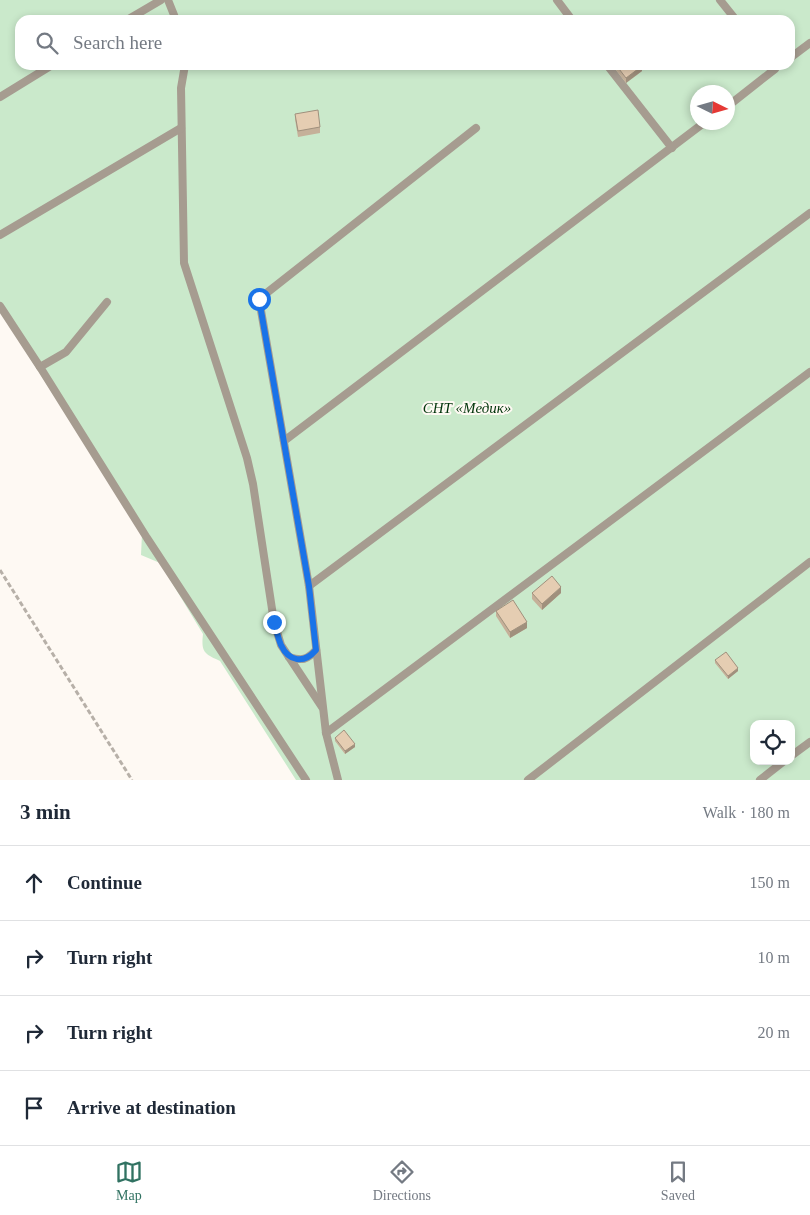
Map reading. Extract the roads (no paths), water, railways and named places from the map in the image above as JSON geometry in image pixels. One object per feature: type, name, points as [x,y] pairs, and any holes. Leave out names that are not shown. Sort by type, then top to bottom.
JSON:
[{"type":"lane","points":[[136,15],[161,0]]},
{"type":"lane","points":[[168,0],[174,15]]},
{"type":"lane","points":[[556,0],[568,15]]},
{"type":"lane","points":[[720,0],[732,15]]},
{"type":"lane","points":[[795,54],[810,43]]},
{"type":"lane","points":[[0,96],[44,70]]},
{"type":"lane","points":[[184,70],[181,88],[184,263],[247,458],[253,484],[274,622],[281,645],[323,708]]},
{"type":"lane","points":[[611,70],[672,148]]},
{"type":"lane","points":[[735,100],[771,70]]},
{"type":"lane","points":[[0,235],[181,128]]},
{"type":"lane","points":[[338,780],[326,733],[309,586],[259,299],[476,128]]},
{"type":"lane","points":[[284,442],[695,130]]},
{"type":"lane","points":[[309,586],[810,213]]},
{"type":"lane","points":[[40,367],[66,352],[107,302]]},
{"type":"lane","points":[[0,306],[147,538],[306,780]]},
{"type":"lane","points":[[326,733],[810,372]]},
{"type":"lane","points":[[528,780],[810,562]]},
{"type":"lane","points":[[289,657],[297,660],[307,658],[316,650]]},
{"type":"lane","points":[[795,753],[810,742]]},
{"type":"lane","points":[[760,780],[779,765]]},
{"type":"park label","name":"СНТ «Медик»","points":[[467,408]]}]
